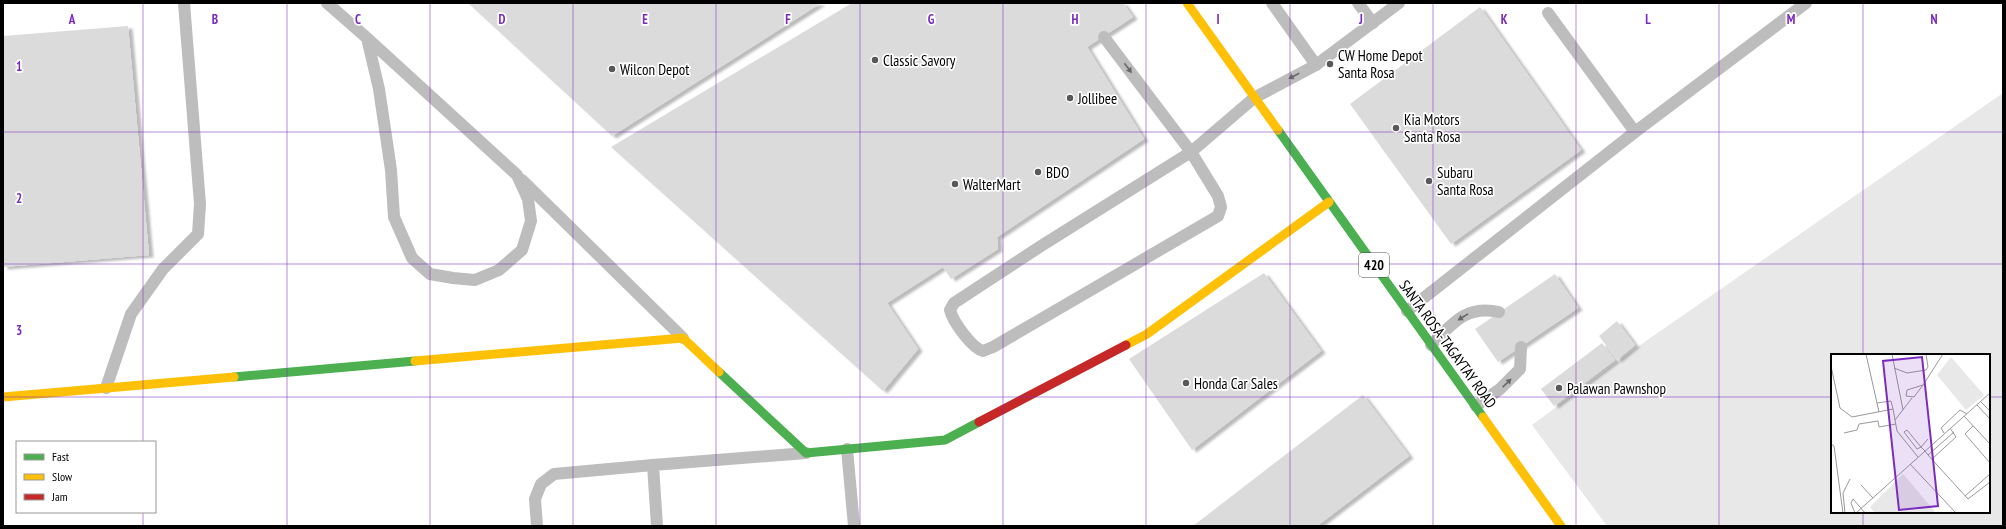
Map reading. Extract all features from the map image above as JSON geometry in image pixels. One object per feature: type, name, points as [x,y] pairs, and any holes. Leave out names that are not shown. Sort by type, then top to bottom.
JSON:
[{"type":"street","name":"SANTA ROSA-TAGAYTAY ROAD","points":[[1187,3],[1562,526]]},
{"type":"street","points":[[3,397],[683,338],[806,453],[945,440],[1147,334],[1329,202]]},
{"type":"lane","points":[[106,388],[131,314],[164,269],[198,234],[200,204],[184,3]]},
{"type":"lane","points":[[327,3],[517,175],[683,338]]},
{"type":"lane","points":[[1272,3],[1316,65]]},
{"type":"lane","points":[[1358,3],[1372,23]]},
{"type":"lane","points":[[1104,37],[1191,152],[1218,196],[1221,207],[1218,216],[983,352],[976,349],[952,318],[950,310],[954,303],[1041,246],[1191,152],[1254,98],[1316,65],[1399,3]]},
{"type":"lane","points":[[1407,311],[1635,132],[1806,3]]},
{"type":"lane","points":[[1548,13],[1635,132]]},
{"type":"lane","points":[[367,38],[380,96],[391,170],[394,217],[412,258],[430,274],[453,278],[475,280],[499,270],[522,250],[531,221],[528,199],[517,175]]},
{"type":"lane","points":[[1431,345],[1452,324],[1474,310],[1500,312]]},
{"type":"lane","points":[[1476,406],[1500,389],[1520,369],[1521,347]]},
{"type":"lane","points":[[847,449],[854,526]]},
{"type":"lane","points":[[537,526],[535,499],[541,484],[554,474],[806,453]]},
{"type":"lane","points":[[652,466],[657,526]]},
{"type":"shaded area","points":[[2003,93],[2003,526],[1607,526],[1532,425],[1646,341]]},
{"type":"building","name":"Wilcon Depot","points":[[468,3],[821,3],[612,136]]},
{"type":"building","points":[[852,3],[1123,3],[1133,17],[1087,47],[1144,139],[997,237],[998,249],[951,279],[943,267],[887,303],[918,349],[883,391],[611,147]]},
{"type":"building","points":[[1480,7],[1581,150],[1451,244],[1350,104]]},
{"type":"building","points":[[128,26],[149,255],[3,267],[3,36]]},
{"type":"building","points":[[1264,273],[1321,351],[1192,450],[1129,359]]},
{"type":"building","points":[[1555,274],[1578,308],[1498,362],[1475,329]]},
{"type":"building","points":[[1617,321],[1635,345],[1617,360],[1599,336]]},
{"type":"building","points":[[1602,343],[1615,360],[1554,406],[1541,389]]},
{"type":"building","points":[[1363,395],[1409,456],[1317,526],[1193,526]]},
{"type":"traffic: fast","points":[[1278,130],[1483,417]]},
{"type":"traffic: fast","points":[[234,377],[415,361]]},
{"type":"traffic: fast","points":[[719,372],[806,453],[945,440],[979,422]]},
{"type":"traffic: slow","points":[[1187,3],[1278,130]]},
{"type":"traffic: slow","points":[[1126,345],[1147,334],[1329,202]]},
{"type":"traffic: slow","points":[[415,361],[683,338],[719,372]]},
{"type":"traffic: slow","points":[[3,397],[234,377]]},
{"type":"traffic: slow","points":[[1483,417],[1561,526]]},
{"type":"traffic: jam","points":[[979,422],[1126,345]]},
{"type":"place","name":"Classic Savory","points":[[875,60]]},
{"type":"place","name":"CW Home Depot Santa Rosa","points":[[1330,64]]},
{"type":"place","name":"Wilcon Depot","points":[[612,69]]},
{"type":"place","name":"Jollibee","points":[[1070,98]]},
{"type":"place","name":"Kia Motors Santa Rosa","points":[[1396,128]]},
{"type":"place","name":"BDO","points":[[1038,172]]},
{"type":"place","name":"Subaru Santa Rosa","points":[[1429,181]]},
{"type":"place","name":"WalterMart","points":[[955,184]]},
{"type":"place","name":"Honda Car Sales","points":[[1186,383]]},
{"type":"place","name":"Palawan Pawnshop","points":[[1559,388]]}]
